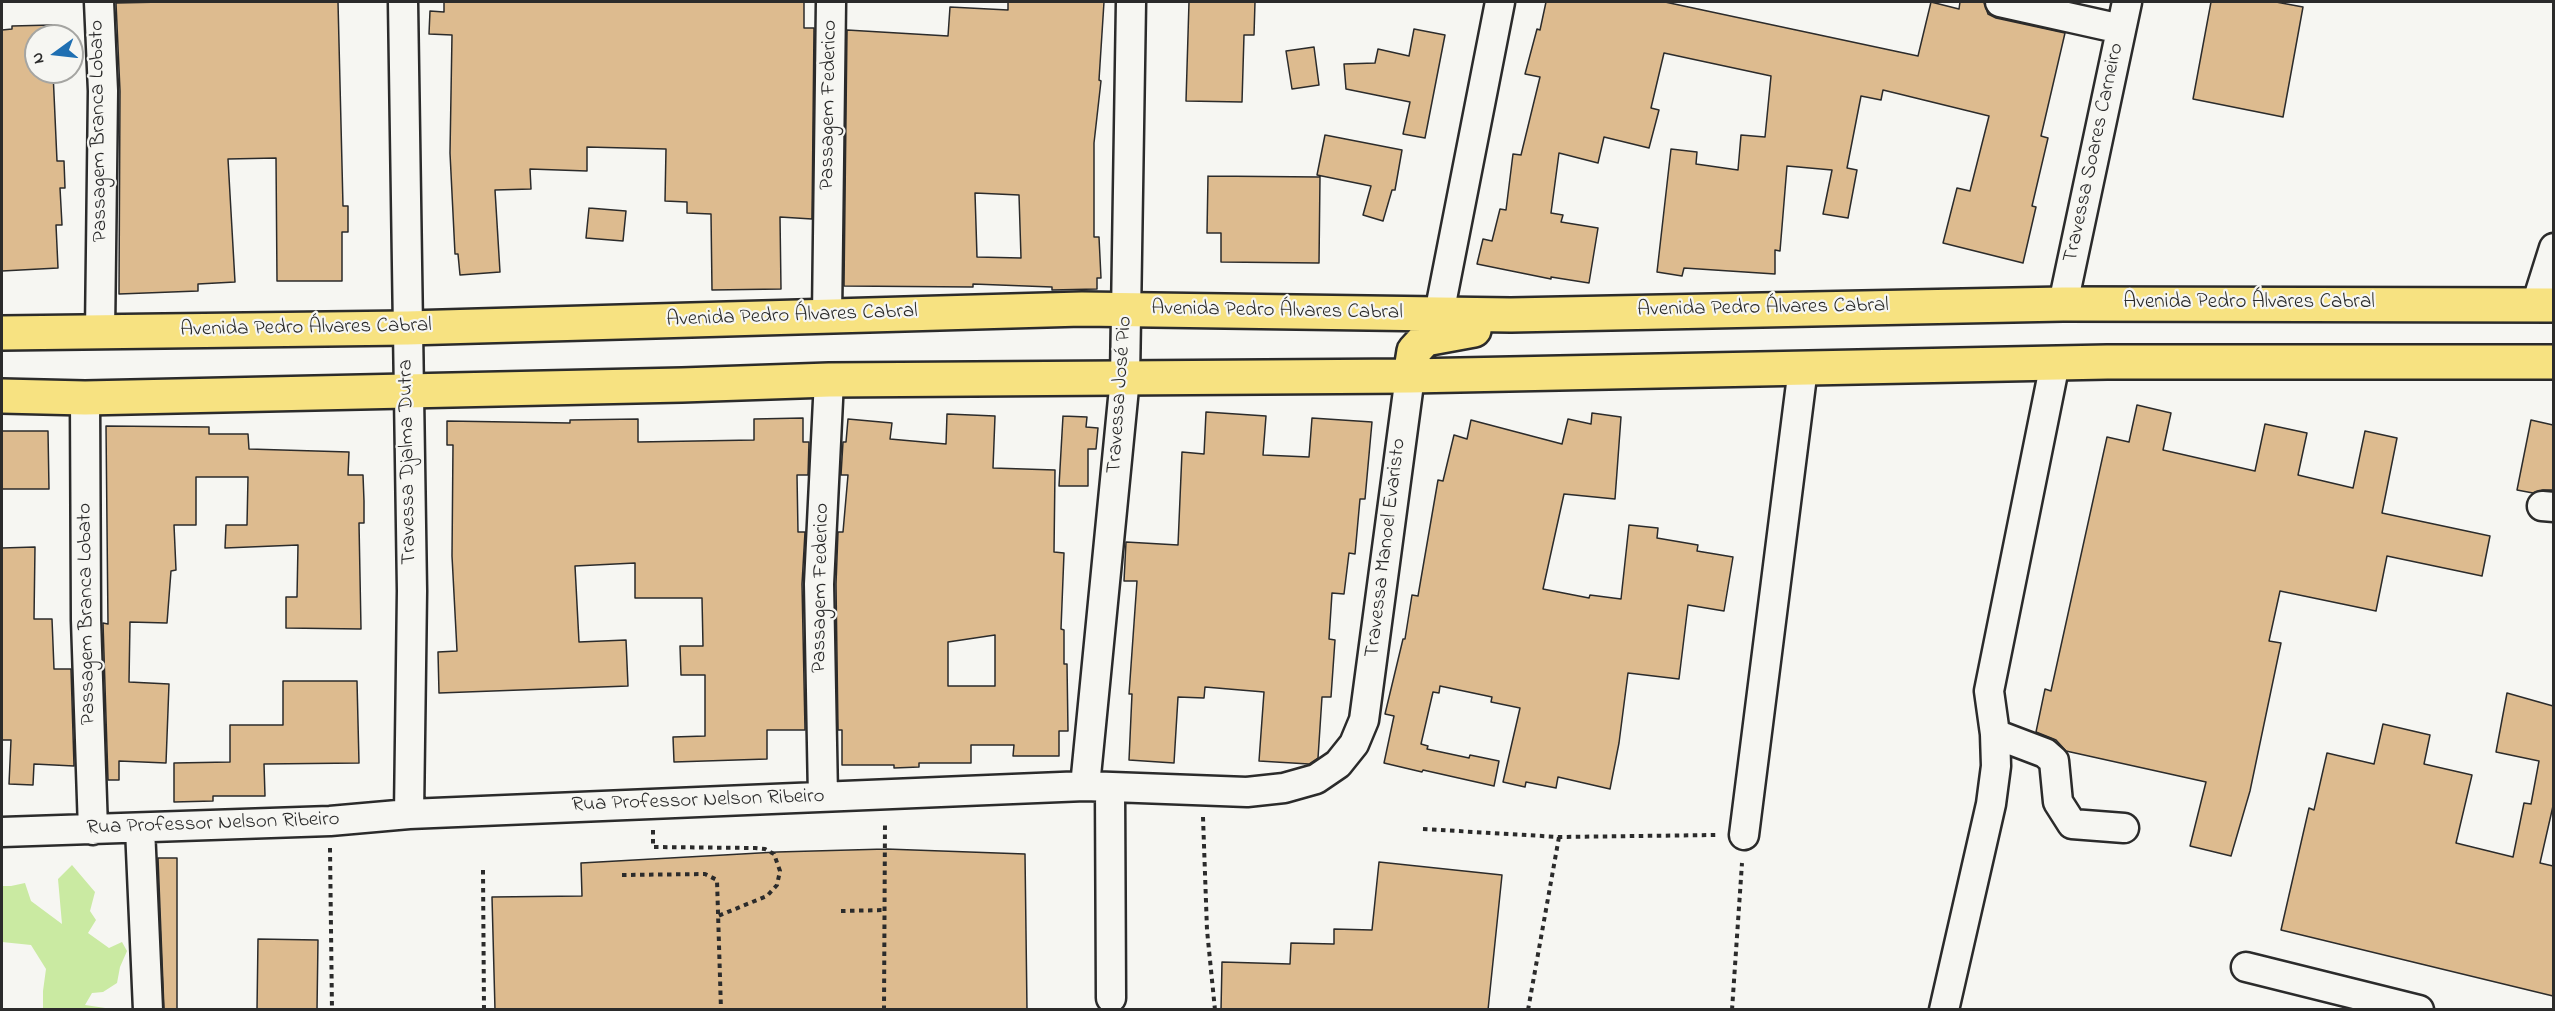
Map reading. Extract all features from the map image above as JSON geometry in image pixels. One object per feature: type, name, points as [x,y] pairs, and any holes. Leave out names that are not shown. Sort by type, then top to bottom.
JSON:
[{"type":"main road","name":"Avenida Pedro Álvares Cabral","points":[[2,333],[406,328],[1127,310],[1511,315],[2063,304],[2545,305]]},
{"type":"main road","points":[[1410,376],[1414,351],[1425,339],[1492,326],[1511,315]]},
{"type":"main road","points":[[2,396],[85,398],[829,380],[1410,376],[2055,363],[2553,362]]},
{"type":"street","name":"Passagem Branca Lobato","points":[[99,2],[103,91],[100,332]]},
{"type":"street","name":"Travessa Djalma Dutra","points":[[403,2],[406,328],[412,591],[409,814]]},
{"type":"street","name":"Passagem Federico","points":[[826,316],[831,2]]},
{"type":"street","name":"Travessa José Pio","points":[[1111,998],[1098,787],[1125,378],[1131,2]]},
{"type":"street","points":[[1439,314],[1500,2]]},
{"type":"street","points":[[2000,2],[2124,15]]},
{"type":"street","name":"Travessa Soares Carneiro","points":[[2063,304],[2124,15]]},
{"type":"street","points":[[2545,305],[2553,248]]},
{"type":"street","points":[[1944,1010],[1991,804],[1996,766],[1990,682],[2055,363]]},
{"type":"street","points":[[1744,835],[1803,368]]},
{"type":"street","name":"Travessa Manoel Evaristo","points":[[1364,720],[1410,376]]},
{"type":"street","name":"Passagem Federico","points":[[823,797],[819,584],[829,380]]},
{"type":"street","name":"Passagem Branca Lobato","points":[[85,398],[86,620],[93,830]]},
{"type":"street","name":"Rua Professor Nelson Ribeiro","points":[[2,832],[1098,787],[1247,792],[1284,788],[1316,779],[1338,764],[1354,744],[1364,720]]},
{"type":"street","points":[[1995,735],[2045,753],[2054,761],[2058,802],[2072,824],[2124,828]]},
{"type":"street","points":[[140,828],[148,1010]]},
{"type":"street","points":[[2246,967],[2420,1010]]},
{"type":"path","points":[[1202,792],[1207,930],[1215,1010]]},
{"type":"path","points":[[330,820],[332,1010]]},
{"type":"path","points":[[884,1010],[885,822]]},
{"type":"path","points":[[652,827],[653,848],[755,848],[765,849],[774,854],[780,871],[777,885],[767,896],[718,916]]},
{"type":"path","points":[[1423,829],[1559,837],[1744,835],[1732,1010]]},
{"type":"path","points":[[1528,1010],[1559,837]]},
{"type":"path","points":[[483,870],[484,1010]]},
{"type":"path","points":[[622,874],[705,874],[717,880],[720,1010]]},
{"type":"path","points":[[841,911],[886,910]]},
{"type":"green space","points":[[72,865],[95,892],[90,911],[96,920],[88,933],[109,948],[122,942],[127,951],[120,967],[117,983],[103,992],[92,993],[85,1005],[112,1009],[43,1009],[46,969],[31,945],[2,942],[2,886],[25,883],[31,901],[62,924],[58,879]]},
{"type":"building","points":[[338,2],[343,206],[348,206],[348,232],[342,232],[342,281],[277,281],[276,158],[228,159],[235,282],[198,284],[198,291],[119,294],[120,91],[116,3]]},
{"type":"building","points":[[444,2],[804,2],[804,28],[814,28],[812,219],[780,217],[781,289],[712,290],[711,214],[687,213],[687,202],[665,201],[666,149],[587,147],[587,171],[530,169],[531,189],[495,190],[500,272],[460,275],[458,254],[455,254],[450,153],[452,35],[429,34],[430,11],[444,12]]},
{"type":"building","points":[[1008,2],[1104,2],[1099,80],[1101,81],[1094,143],[1094,237],[1099,237],[1101,278],[1097,278],[1097,289],[1052,290],[1052,287],[973,284],[973,287],[844,286],[847,30],[948,36],[950,7],[1008,10]],"holes":[[[975,193],[1019,195],[1021,258],[977,257]]]},
{"type":"building","points":[[1189,2],[1255,2],[1254,35],[1244,35],[1242,102],[1186,101]]},
{"type":"building","points":[[1546,2],[1665,2],[1918,56],[1931,2],[1959,9],[1960,2],[1984,2],[1988,14],[1996,18],[2065,33],[2041,136],[2048,138],[2032,206],[2036,207],[2023,263],[1943,243],[1957,188],[1970,191],[1989,116],[1883,90],[1881,100],[1861,96],[1847,168],[1857,170],[1848,218],[1823,214],[1832,170],[1787,166],[1780,251],[1775,250],[1775,274],[1684,268],[1682,276],[1657,272],[1671,149],[1697,152],[1696,164],[1738,170],[1741,135],[1765,137],[1771,76],[1664,53],[1651,108],[1659,110],[1649,148],[1604,137],[1598,163],[1559,153],[1551,213],[1563,215],[1561,222],[1598,228],[1589,283],[1551,277],[1551,279],[1477,264],[1483,239],[1492,241],[1500,209],[1506,210],[1513,154],[1521,155],[1540,77],[1525,74],[1537,29],[1540,30]]},
{"type":"building","points":[[2211,2],[2276,2],[2303,7],[2283,117],[2193,99]]},
{"type":"building","points":[[12,26],[24,26],[24,84],[54,84],[57,161],[64,161],[65,188],[60,188],[62,225],[56,225],[58,268],[2,271],[2,30],[12,29]]},
{"type":"building","points":[[1414,29],[1445,35],[1425,138],[1403,134],[1410,102],[1346,89],[1344,64],[1375,63],[1378,49],[1409,56]]},
{"type":"building","points":[[1314,47],[1319,85],[1292,89],[1286,51]]},
{"type":"building","points":[[1325,135],[1402,150],[1395,190],[1392,190],[1383,221],[1363,215],[1371,186],[1317,175]]},
{"type":"building","points":[[1208,176],[1320,177],[1319,263],[1221,262],[1221,233],[1207,233]]},
{"type":"building","points":[[589,208],[626,211],[623,241],[586,238]]},
{"type":"building","points":[[2137,405],[2171,413],[2163,450],[2255,471],[2265,424],[2307,433],[2298,475],[2353,488],[2365,431],[2397,438],[2382,513],[2490,536],[2482,576],[2387,556],[2376,611],[2280,591],[2269,641],[2281,643],[2250,791],[2231,856],[2190,846],[2206,782],[2066,751],[2056,740],[2036,732],[2045,689],[2051,691],[2107,437],[2129,442]]},
{"type":"building","points":[[1206,412],[1266,416],[1263,455],[1309,457],[1312,418],[1372,422],[1365,499],[1360,499],[1355,554],[1349,553],[1344,594],[1332,593],[1329,639],[1335,640],[1331,697],[1322,697],[1318,758],[1309,764],[1259,761],[1264,692],[1205,687],[1204,698],[1178,697],[1174,763],[1129,760],[1132,694],[1129,694],[1137,581],[1124,581],[1126,542],[1178,545],[1182,452],[1204,454]]},
{"type":"building","points":[[1592,413],[1621,417],[1615,499],[1564,494],[1543,589],[1589,598],[1590,595],[1621,599],[1629,525],[1658,528],[1657,538],[1698,545],[1697,551],[1733,557],[1724,611],[1688,605],[1679,679],[1628,673],[1619,743],[1610,789],[1558,777],[1556,788],[1526,782],[1525,787],[1503,782],[1520,708],[1491,702],[1492,697],[1440,686],[1439,693],[1433,692],[1421,744],[1428,746],[1427,749],[1469,758],[1470,755],[1499,761],[1494,786],[1384,763],[1394,716],[1385,714],[1403,639],[1405,639],[1412,595],[1418,596],[1438,480],[1443,481],[1454,435],[1467,439],[1471,420],[1562,444],[1568,419],[1591,424]]},
{"type":"building","points":[[947,414],[995,416],[993,468],[1055,470],[1054,552],[1064,553],[1061,629],[1064,630],[1064,664],[1067,664],[1068,731],[1059,731],[1059,756],[1013,756],[1014,745],[971,745],[971,763],[919,763],[919,767],[894,768],[894,765],[842,765],[842,730],[838,730],[836,584],[838,532],[843,532],[848,475],[841,475],[843,442],[846,442],[848,419],[892,423],[890,439],[946,444]],"holes":[[[995,635],[995,686],[948,686],[948,642]]]},
{"type":"building","points":[[1063,416],[1087,417],[1086,427],[1098,428],[1096,449],[1088,449],[1088,486],[1059,486]]},
{"type":"building","points":[[803,418],[803,442],[809,442],[808,475],[797,475],[798,532],[805,532],[802,584],[805,730],[767,730],[767,759],[674,762],[673,737],[705,736],[705,675],[681,675],[680,646],[703,646],[702,598],[635,598],[635,563],[575,566],[579,642],[626,640],[628,686],[439,693],[438,652],[457,651],[452,556],[453,445],[447,445],[447,421],[570,423],[570,420],[638,419],[638,442],[754,440],[754,419]]},
{"type":"building","points":[[2531,420],[2553,425],[2553,490],[2533,493],[2517,490]]},
{"type":"building","points":[[106,426],[209,427],[209,434],[248,434],[249,449],[349,452],[348,475],[363,475],[364,501],[364,523],[359,523],[361,629],[286,628],[286,597],[297,597],[298,545],[225,548],[226,525],[247,525],[248,477],[196,477],[196,525],[174,525],[176,570],[171,571],[167,623],[130,622],[129,682],[169,684],[166,763],[119,761],[119,780],[108,780],[103,623],[108,624]]},
{"type":"building","points":[[2,431],[48,431],[49,489],[2,489]]},
{"type":"building","points":[[35,547],[34,619],[52,619],[54,669],[71,669],[74,766],[34,764],[33,785],[9,784],[11,740],[2,740],[2,548]]},
{"type":"building","points":[[283,681],[357,681],[359,763],[264,764],[265,796],[213,796],[213,801],[174,802],[174,763],[230,762],[230,725],[283,725]]},
{"type":"building","points":[[2507,693],[2553,706],[2553,806],[2540,863],[2553,866],[2553,996],[2281,930],[2309,808],[2314,810],[2327,753],[2374,764],[2383,724],[2430,735],[2424,764],[2472,775],[2456,843],[2513,857],[2524,803],[2531,804],[2539,761],[2496,752]]},
{"type":"building","points":[[886,849],[1025,854],[1027,1010],[495,1010],[492,897],[582,896],[581,863],[777,852]]},
{"type":"building","points":[[158,858],[177,858],[177,1010],[164,1010]]},
{"type":"building","points":[[1379,862],[1502,875],[1488,1010],[1221,1010],[1222,962],[1290,964],[1291,943],[1334,944],[1334,929],[1372,930]]},
{"type":"building","points":[[258,939],[318,940],[317,1010],[257,1010]]}]
